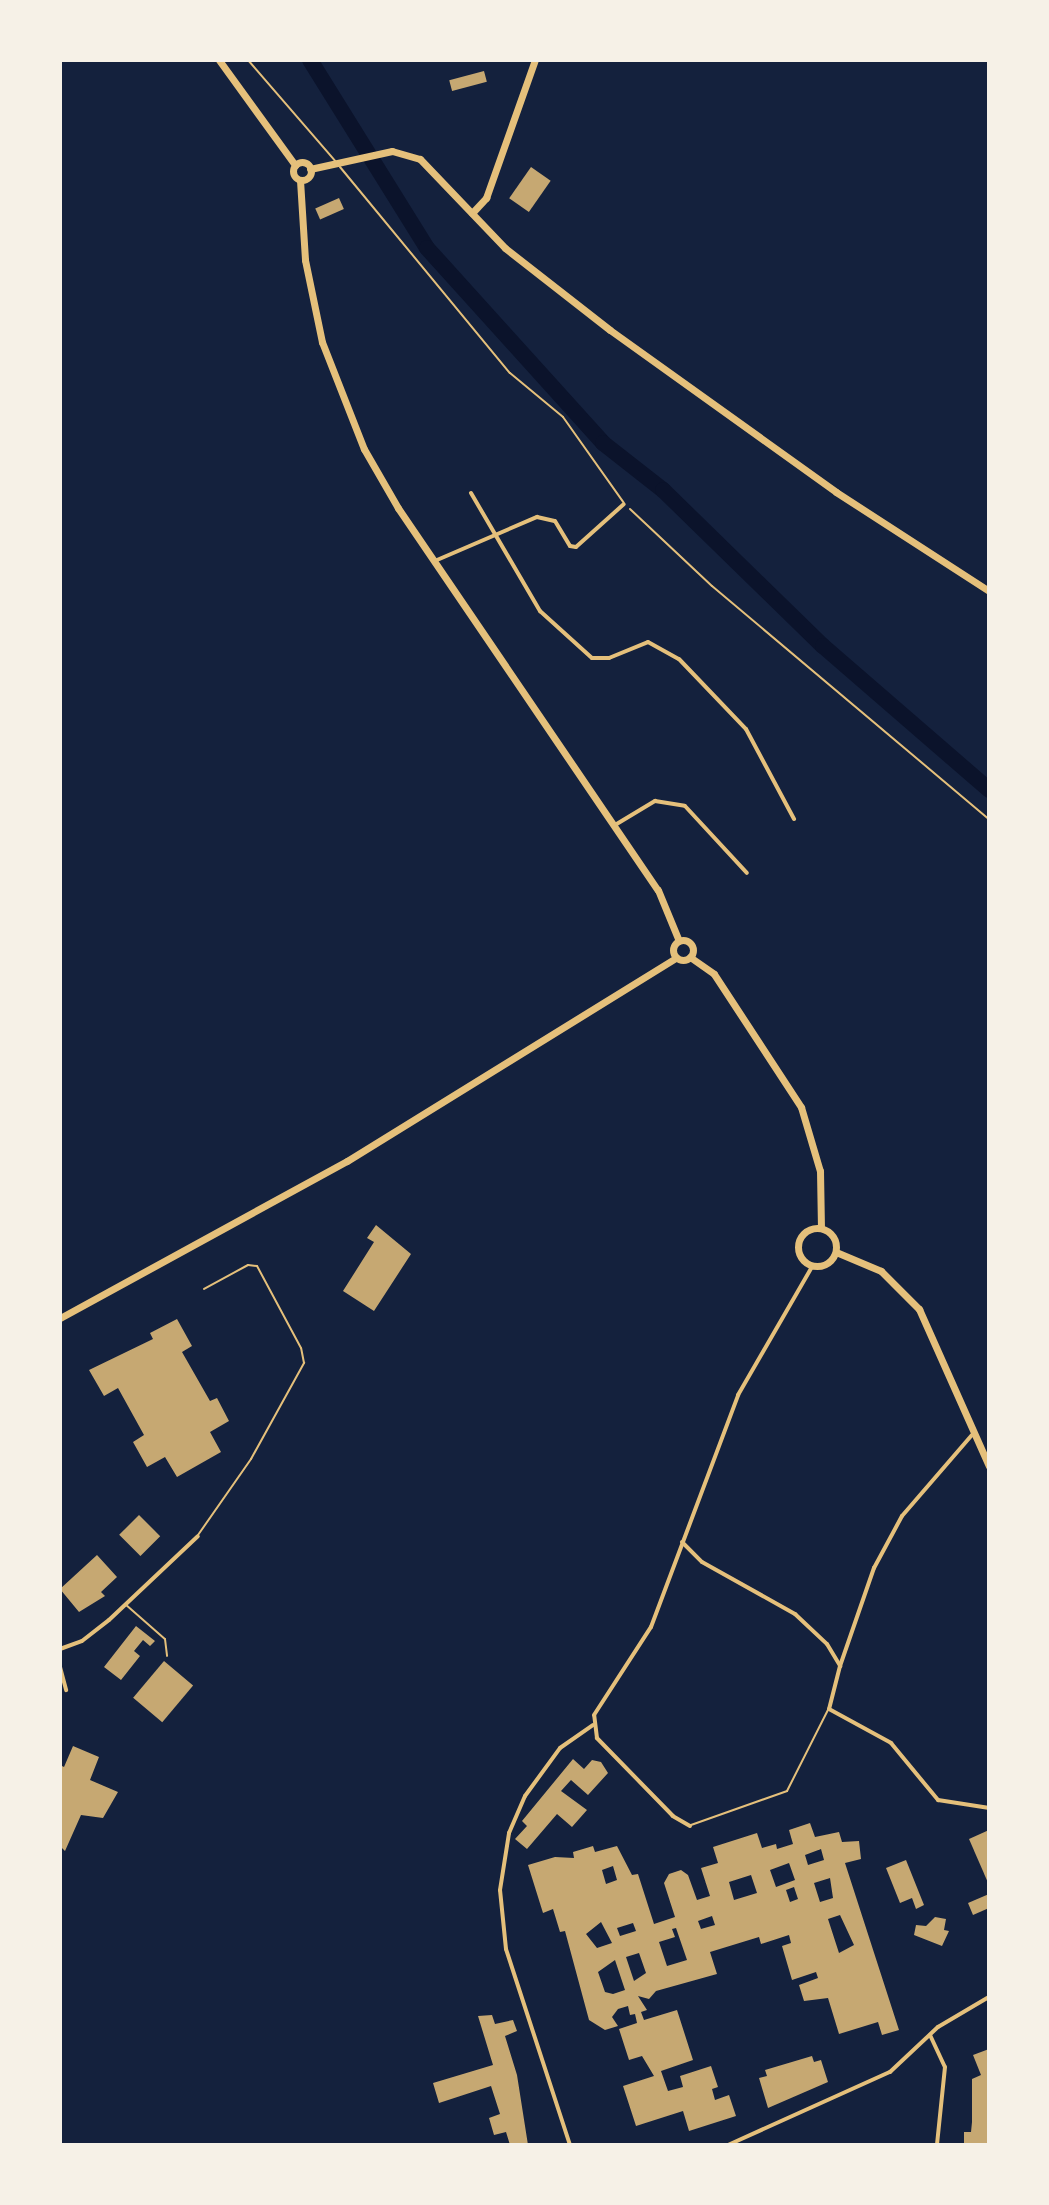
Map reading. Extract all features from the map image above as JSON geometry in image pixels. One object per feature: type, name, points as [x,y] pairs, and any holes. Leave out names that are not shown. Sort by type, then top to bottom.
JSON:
[{"type":"main road","points":[[219,60],[295,165],[294,176],[300,180]]},
{"type":"main road","points":[[472,213],[486,198],[535,60]]},
{"type":"main road","points":[[295,165],[304,163],[312,168],[392,151],[420,159],[521,262],[610,330],[875,519],[989,591]]},
{"type":"main road","points":[[300,180],[308,177],[312,168]]},
{"type":"main road","points":[[300,180],[305,260],[339,391],[398,508],[437,560],[658,890],[679,941]]},
{"type":"main road","points":[[679,941],[691,944],[690,957]]},
{"type":"main road","points":[[676,958],[672,949],[679,941]]},
{"type":"main road","points":[[60,1318],[347,1161],[676,958],[690,957],[714,974],[801,1107],[820,1171],[821,1228]]},
{"type":"main road","points":[[821,1228],[832,1234],[836,1252],[830,1261],[813,1265],[802,1258],[800,1240],[808,1230],[821,1228]]},
{"type":"main road","points":[[836,1252],[868,1262],[908,1295],[930,1330],[972,1435],[989,1466]]},
{"type":"street","points":[[471,493],[540,611],[592,658],[609,658],[644,640],[679,659],[722,699],[759,750],[794,819]]},
{"type":"street","points":[[437,560],[543,516],[555,521],[570,546],[576,547],[624,504]]},
{"type":"street","points":[[615,825],[655,801],[685,806],[747,873]]},
{"type":"street","points":[[690,1826],[673,1816],[605,1748],[593,1725],[597,1707],[651,1627],[748,1374],[813,1265]]},
{"type":"street","points":[[972,1435],[902,1516],[874,1568],[840,1666],[829,1709],[891,1743],[938,1800],[989,1808]]},
{"type":"street","points":[[60,1649],[82,1641],[198,1536]]},
{"type":"street","points":[[682,1542],[702,1562],[795,1614],[827,1644],[840,1666]]},
{"type":"street","points":[[60,1667],[66,1690]]},
{"type":"street","points":[[570,2145],[506,1949],[500,1890],[509,1833],[525,1796],[560,1748],[593,1725]]},
{"type":"street","points":[[728,2145],[890,2072],[930,2035],[989,1997]]},
{"type":"street","points":[[930,2035],[945,2067],[937,2145]]},
{"type":"lane","points":[[248,60],[510,373],[563,417],[624,504]]},
{"type":"lane","points":[[198,1536],[251,1459],[304,1363],[301,1348],[257,1266],[248,1265],[204,1289]]},
{"type":"lane","points":[[125,1603],[165,1639],[167,1656]]},
{"type":"lane","points":[[690,1826],[787,1791],[829,1709]]},
{"type":"path","points":[[624,504],[712,586],[989,819]]},
{"type":"building","points":[[484,71],[487,82],[452,91],[449,80]]},
{"type":"building","points":[[531,167],[551,181],[529,212],[509,198]]},
{"type":"building","points":[[339,198],[344,209],[320,220],[315,209]]},
{"type":"building","points":[[376,1225],[411,1254],[374,1311],[343,1291],[374,1242],[367,1238]]},
{"type":"building","points":[[177,1319],[192,1346],[182,1352],[210,1401],[217,1398],[229,1421],[210,1432],[221,1452],[177,1477],[165,1457],[147,1467],[133,1442],[144,1435],[118,1388],[104,1396],[89,1370],[153,1339],[150,1333]]},
{"type":"building","points":[[139,1515],[160,1536],[140,1556],[119,1535]]},
{"type":"building","points":[[97,1555],[117,1577],[101,1592],[105,1596],[79,1612],[60,1589]]},
{"type":"building","points":[[136,1626],[155,1641],[150,1646],[143,1640],[134,1651],[140,1656],[121,1680],[104,1667]]},
{"type":"building","points":[[164,1661],[193,1685],[162,1722],[133,1698]]},
{"type":"building","points":[[73,1746],[99,1757],[90,1780],[118,1792],[103,1818],[81,1815],[65,1851],[60,1846],[60,1765],[64,1767]]},
{"type":"building","points":[[573,1759],[584,1769],[592,1760],[601,1762],[608,1773],[588,1795],[571,1780],[561,1791],[587,1810],[572,1827],[557,1814],[527,1849],[515,1839],[527,1826],[522,1821]]},
{"type":"building","points":[[810,1823],[815,1837],[839,1832],[842,1842],[859,1841],[861,1859],[845,1863],[899,2030],[882,2035],[878,2022],[839,2034],[828,1998],[804,2001],[799,1985],[818,1978],[816,1972],[792,1980],[782,1946],[791,1943],[789,1935],[761,1944],[759,1937],[710,1952],[717,1974],[656,1991],[649,1999],[638,1996],[647,2010],[641,2012],[644,2020],[677,2010],[693,2060],[661,2071],[668,2091],[683,2087],[680,2076],[711,2066],[718,2087],[712,2089],[715,2100],[729,2095],[736,2116],[689,2131],[683,2111],[636,2126],[623,2086],[654,2076],[642,2056],[629,2060],[619,2029],[637,2023],[635,2014],[630,2015],[628,2006],[618,2009],[612,2017],[618,2026],[605,2030],[589,2020],[565,1931],[560,1932],[553,1909],[543,1913],[528,1865],[555,1857],[574,1858],[573,1852],[593,1846],[595,1852],[617,1846],[632,1875],[638,1874],[654,1924],[675,1917],[664,1883],[669,1874],[681,1870],[688,1875],[697,1900],[710,1896],[701,1868],[718,1863],[713,1847],[757,1833],[762,1848],[776,1844],[777,1849],[793,1844],[789,1830]],"holes":[[[821,1849],[824,1860],[808,1865],[805,1855]],[[789,1863],[795,1880],[776,1887],[770,1870]],[[613,1866],[617,1880],[606,1884],[602,1870]],[[751,1875],[757,1893],[734,1900],[729,1882]],[[830,1878],[833,1898],[820,1902],[814,1883]],[[794,1887],[798,1899],[790,1902],[786,1890]],[[840,1915],[854,1945],[839,1953],[828,1919]],[[712,1916],[715,1925],[701,1929],[698,1921]],[[601,1922],[612,1943],[597,1948],[586,1934]],[[633,1923],[636,1931],[620,1936],[617,1928]],[[676,1928],[687,1960],[667,1966],[659,1942],[675,1937],[672,1929]],[[639,1953],[646,1973],[634,1981],[626,1957]],[[615,1960],[625,1990],[613,1994],[605,1992],[598,1972]]]},
{"type":"building","points":[[989,1830],[989,1885],[969,1839]]},
{"type":"building","points":[[906,1860],[924,1905],[916,1909],[912,1898],[900,1903],[886,1868]]},
{"type":"building","points":[[989,1894],[989,1908],[973,1915],[968,1903]]},
{"type":"building","points":[[935,1917],[946,1919],[944,1930],[949,1931],[942,1946],[914,1935],[916,1925],[926,1926]]},
{"type":"building","points":[[492,2015],[495,2024],[513,2020],[517,2031],[505,2036],[517,2075],[528,2145],[510,2145],[506,2132],[494,2135],[489,2118],[500,2114],[491,2086],[439,2103],[433,2083],[493,2065],[478,2016]]},
{"type":"building","points":[[989,2049],[989,2145],[964,2143],[964,2132],[971,2132],[972,2079],[981,2075],[973,2055]]},
{"type":"building","points":[[812,2056],[814,2062],[821,2060],[828,2082],[768,2108],[759,2078],[767,2076],[765,2070]]},
{"type":"waterway","points":[[310,60],[427,248],[603,443],[663,490],[823,646],[989,790]]}]
